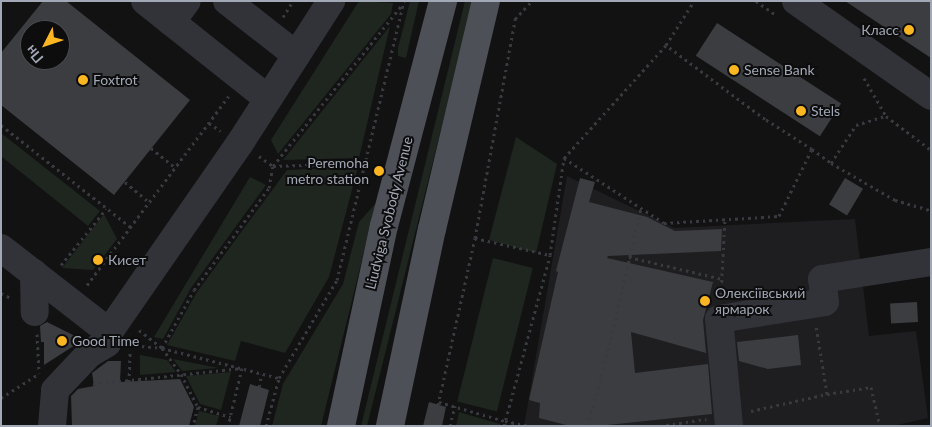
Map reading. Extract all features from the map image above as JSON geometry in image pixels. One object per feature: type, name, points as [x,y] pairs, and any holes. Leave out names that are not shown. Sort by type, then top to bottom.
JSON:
[{"type":"main road","name":"Liudviga Svobody Avenue","points":[[341,426],[384,226],[443,1]]},
{"type":"main road","points":[[390,426],[432,229],[486,1]]},
{"type":"street","points":[[145,1],[179,12],[242,78],[268,99]]},
{"type":"street","points":[[52,426],[55,390],[89,354],[107,342],[119,338],[331,1]]},
{"type":"street","points":[[228,2],[296,56]]},
{"type":"street","points":[[788,10],[931,96]]},
{"type":"street","points":[[1,248],[47,270],[119,338]]},
{"type":"street","points":[[729,421],[718,319],[825,302],[822,279],[931,262]]},
{"type":"street","points":[[35,312],[47,270]]},
{"type":"path","points":[[271,37],[293,1]]},
{"type":"path","points":[[529,426],[505,424],[455,406],[438,403],[475,238],[515,19],[532,1]]},
{"type":"path","points":[[505,424],[550,255],[564,158],[666,45],[694,1]]},
{"type":"path","points":[[756,1],[788,10]]},
{"type":"path","points":[[266,426],[279,378],[337,280],[404,2]]},
{"type":"path","points":[[162,348],[194,290],[269,188],[273,166],[404,2]]},
{"type":"path","points":[[666,45],[765,120],[831,163],[895,200],[931,210]]},
{"type":"path","points":[[861,74],[886,116],[931,150]]},
{"type":"path","points":[[85,288],[132,228],[242,78]]},
{"type":"path","points":[[831,163],[856,126],[886,116]]},
{"type":"path","points":[[1,125],[132,228]]},
{"type":"path","points":[[152,148],[176,168]]},
{"type":"path","points":[[564,158],[664,223],[779,216],[812,149]]},
{"type":"path","points":[[273,166],[366,163]]},
{"type":"path","points":[[125,182],[150,203]]},
{"type":"path","points":[[47,270],[106,208]]},
{"type":"path","points":[[588,426],[611,339],[641,208]]},
{"type":"path","points":[[718,319],[725,219]]},
{"type":"path","points":[[475,238],[550,255]]},
{"type":"path","points":[[629,257],[722,279]]},
{"type":"path","points":[[812,304],[827,394]]},
{"type":"path","points":[[35,312],[39,374]]},
{"type":"path","points":[[119,338],[129,380]]},
{"type":"path","points":[[162,348],[279,378]]},
{"type":"path","points":[[162,348],[181,374],[198,407],[193,426]]},
{"type":"path","points":[[91,384],[242,368]]},
{"type":"path","points":[[228,426],[242,368]]},
{"type":"path","points":[[259,387],[262,374]]},
{"type":"path","points":[[660,426],[729,421],[827,394],[870,387],[880,426]]},
{"type":"path","points":[[450,426],[455,406]]},
{"type":"path","points":[[198,407],[230,417]]},
{"type":"shaded area","points":[[359,1],[393,3],[391,14],[278,154],[271,140]]},
{"type":"shaded area","points":[[410,1],[419,1],[406,58],[398,56],[398,48]]},
{"type":"shaded area","points":[[465,1],[473,1],[367,426],[361,426]]},
{"type":"shaded area","points":[[390,26],[359,158],[283,160]]},
{"type":"shaded area","points":[[1,133],[100,211],[88,226],[2,157]]},
{"type":"shaded area","points":[[516,137],[557,164],[536,253],[489,240]]},
{"type":"shaded area","points":[[358,167],[329,277],[285,353],[241,341],[235,361],[167,345],[197,292],[287,170]]},
{"type":"shaded area","name":"Олексіївський ярмарок","points":[[567,176],[674,228],[855,219],[869,336],[916,331],[928,418],[892,426],[524,426]]},
{"type":"shaded area","points":[[250,177],[266,185],[191,288],[163,339],[154,337]]},
{"type":"shaded area","points":[[376,203],[321,426],[272,426],[283,384],[343,284],[359,222]]},
{"type":"shaded area","points":[[104,214],[117,239],[93,270],[62,268]]},
{"type":"shaded area","points":[[493,258],[533,268],[497,412],[457,402]]},
{"type":"shaded area","points":[[140,355],[167,360],[176,372],[140,375]]},
{"type":"shaded area","points":[[173,359],[219,368],[182,371]]},
{"type":"shaded area","points":[[231,372],[221,410],[200,404],[186,376]]},
{"type":"shaded area","points":[[199,411],[219,416],[216,426],[195,426]]},
{"type":"shaded area","points":[[459,412],[500,424],[500,426],[456,426]]},
{"type":"building","name":"Foxtrot","points":[[43,1],[66,1],[190,100],[114,195],[1,105],[1,53],[20,29],[20,70],[70,70],[70,20],[28,20]]},
{"type":"building","name":"Класс","points":[[845,1],[931,1],[931,58]]},
{"type":"building","points":[[717,23],[841,104],[820,136],[696,56]]},
{"type":"building","points":[[580,178],[595,182],[589,202],[647,217],[675,231],[722,229],[721,251],[608,256],[607,258],[713,282],[703,320],[706,353],[631,332],[635,373],[708,364],[712,414],[598,426],[570,426],[539,418],[540,403],[529,400],[558,272],[556,271]]},
{"type":"building","points":[[845,178],[863,189],[847,215],[829,205]]},
{"type":"building","points":[[917,302],[918,322],[891,323],[890,303]]},
{"type":"building","name":"Good Time","points":[[47,322],[83,340],[44,365],[44,342],[41,342],[40,326]]},
{"type":"building","points":[[798,335],[801,365],[768,369],[739,361],[737,342]]},
{"type":"building","points":[[108,361],[121,361],[120,382],[180,379],[194,407],[189,426],[72,426],[71,396],[78,389],[94,386],[92,373]]},
{"type":"building","points":[[250,384],[269,390],[260,426],[239,426]]},
{"type":"building","points":[[429,402],[446,407],[442,426],[423,426]]},
{"type":"place","name":"Класс","points":[[909,30]]},
{"type":"place","name":"Sense Bank","points":[[734,70]]},
{"type":"place","name":"Foxtrot","points":[[83,80]]},
{"type":"place","name":"Stels","points":[[801,111]]},
{"type":"place","name":"Peremoha metro station","points":[[379,171]]},
{"type":"place","name":"Кисет","points":[[98,260]]},
{"type":"place","name":"Олексіївський ярмарок","points":[[705,301]]},
{"type":"place","name":"Good Time","points":[[62,341]]}]
